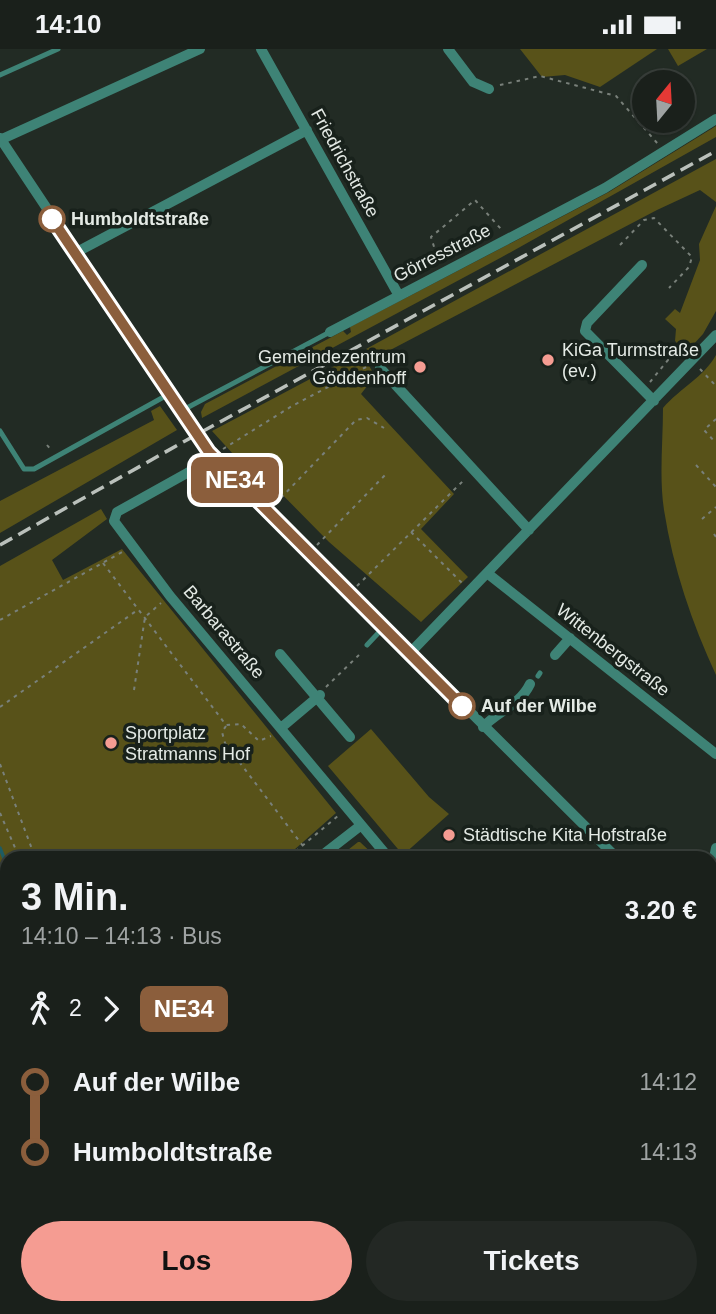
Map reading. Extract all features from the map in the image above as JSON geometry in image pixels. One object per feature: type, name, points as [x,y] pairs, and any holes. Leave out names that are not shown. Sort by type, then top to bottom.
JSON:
[{"type":"street","points":[[200,49],[0,139],[180,411],[267,512],[308,554],[610,851]]},
{"type":"street","name":"Friedrichstraße","points":[[261,49],[398,294]]},
{"type":"street","points":[[448,49],[473,82],[489,89]]},
{"type":"street","name":"Görresstraße","points":[[330,332],[398,294],[605,188],[716,119]]},
{"type":"street","points":[[75,253],[307,130]]},
{"type":"street","points":[[642,265],[587,323],[584,331],[654,401]]},
{"type":"street","points":[[409,654],[693,362],[716,335]]},
{"type":"street","points":[[377,365],[529,530]]},
{"type":"street","name":"Barbarastraße","points":[[218,454],[117,512],[114,521],[170,596],[383,851]]},
{"type":"street","name":"Wittenbergstraße","points":[[487,573],[716,754]]},
{"type":"street","points":[[555,655],[570,638]]},
{"type":"street","points":[[280,654],[319,695],[350,737]]},
{"type":"street","points":[[483,727],[526,692],[536,677]]},
{"type":"street","points":[[282,727],[319,695]]},
{"type":"street","points":[[328,851],[360,825]]},
{"type":"lane","points":[[0,75],[58,49]]},
{"type":"lane","name":"Görresstraße","points":[[180,411],[330,332]]},
{"type":"lane","points":[[0,431],[24,469],[34,469],[169,394]]},
{"type":"lane","points":[[367,645],[383,628]]},
{"type":"path","points":[[489,89],[540,76],[616,96],[665,151]]},
{"type":"path","points":[[442,272],[431,237],[475,200],[507,239]]},
{"type":"path","points":[[620,245],[644,220],[654,218],[692,257],[689,267],[668,289]]},
{"type":"path","points":[[643,391],[668,360],[654,347]]},
{"type":"path","points":[[693,362],[716,386]]},
{"type":"path","points":[[218,454],[292,406],[377,365]]},
{"type":"path","points":[[267,512],[356,420],[367,418],[384,428]]},
{"type":"path","points":[[716,419],[704,430],[716,443]]},
{"type":"path","points":[[696,465],[716,487]]},
{"type":"path","points":[[349,594],[474,470]]},
{"type":"path","points":[[308,554],[387,473]]},
{"type":"path","points":[[702,519],[716,507]]},
{"type":"path","points":[[411,531],[470,591]]},
{"type":"path","points":[[0,620],[131,547]]},
{"type":"path","points":[[103,563],[226,725]]},
{"type":"path","points":[[134,690],[145,617],[170,596]]},
{"type":"path","points":[[0,707],[139,609]]},
{"type":"path","points":[[319,695],[367,645]]},
{"type":"path","points":[[226,725],[241,724],[259,741],[267,740],[282,727]]},
{"type":"path","points":[[226,725],[222,732],[225,743],[303,846]]},
{"type":"path","points":[[0,764],[34,851]]},
{"type":"path","points":[[297,851],[347,808]]},
{"type":"path","points":[[0,813],[16,851]]},
{"type":"shaded area","points":[[520,49],[657,49],[600,87],[565,75],[542,77]]},
{"type":"shaded area","points":[[668,49],[707,49],[678,66]]},
{"type":"shaded area","points":[[716,126],[716,137],[502,257],[202,418],[201,412],[205,404],[343,331],[347,335],[351,332],[350,327],[609,192]]},
{"type":"shaded area","points":[[716,159],[716,202],[700,190],[377,357],[366,349]]},
{"type":"shaded area","points":[[716,206],[716,311],[703,334],[682,357],[684,350],[675,341],[676,329],[665,319],[675,309],[680,313],[700,260],[699,244]]},
{"type":"shaded area","points":[[361,352],[375,376],[361,394],[454,494],[421,529],[468,577],[421,622],[329,542],[262,474],[256,479],[212,431]]},
{"type":"shaded area","points":[[716,355],[716,675],[691,615],[678,574],[664,510],[661,472],[663,408],[705,370]]},
{"type":"shaded area","points":[[160,406],[177,430],[0,533],[0,501],[154,420],[151,411]]},
{"type":"shaded area","points":[[101,509],[107,519],[52,560],[63,580],[122,549],[336,813],[293,851],[0,851],[0,566]]},
{"type":"shaded area","points":[[371,729],[429,797],[449,814],[407,851],[400,851],[328,766]]},
{"type":"shaded area","points":[[360,842],[370,851],[347,851]]},
{"type":"railway","points":[[0,545],[716,151]]},
{"type":"bus line","name":"NE34","points":[[52,219],[198,439],[224,469],[462,706]]},
{"type":"place","name":"Humboldtstraße","points":[[52,219]]},
{"type":"place","name":"KiGa Turmstraße (ev.)","points":[[548,360]]},
{"type":"place","name":"Gemeindezentrum Göddenhoff","points":[[420,367]]},
{"type":"place","name":"Auf der Wilbe","points":[[462,706]]},
{"type":"place","name":"Sportplatz Stratmanns Hof","points":[[111,743]]},
{"type":"place","name":"Städtische Kita Hofstraße","points":[[449,835]]}]
